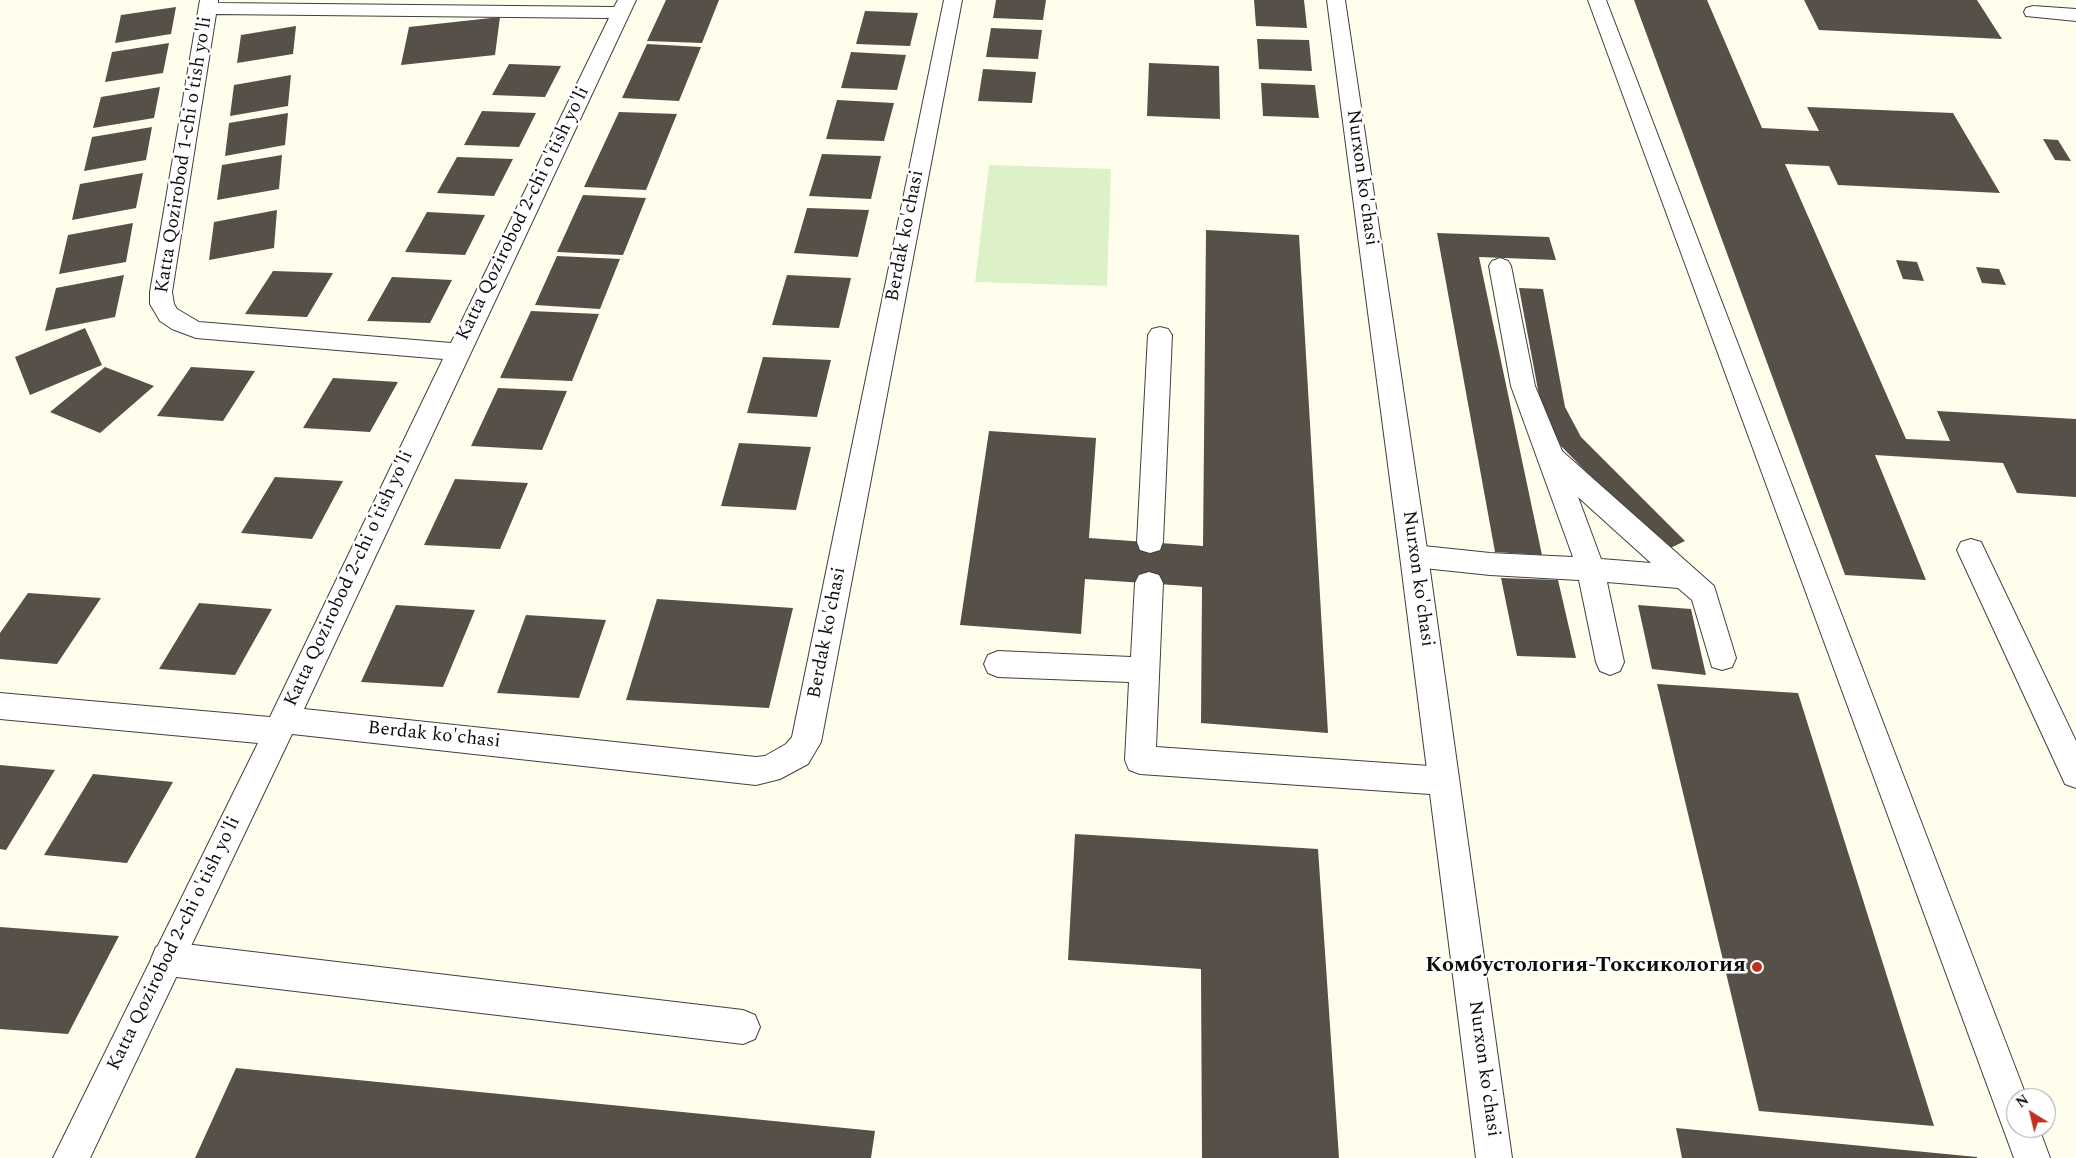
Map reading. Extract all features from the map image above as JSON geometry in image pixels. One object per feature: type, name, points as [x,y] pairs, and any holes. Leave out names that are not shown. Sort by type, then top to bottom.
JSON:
[{"type":"street","name":"Berdak ko'chasi","points":[[0,706],[281,725],[756,771],[769,769],[797,754],[806,742],[953,0]]},
{"type":"street","name":"Nurxon ko'chasi","points":[[1336,0],[1414,556],[1494,1158]]},
{"type":"street","points":[[1597,0],[2006,1089]]},
{"type":"street","points":[[209,4],[624,7]]},
{"type":"street","name":"Katta Qozirobod 1-chi o'tish yo'li","points":[[209,4],[161,292],[162,304],[168,315],[196,330],[458,352]]},
{"type":"street","name":"Katta Qozirobod 2-chi o'tish yo'li","points":[[71,1158],[281,725],[624,7]]},
{"type":"street","points":[[2033,12],[2076,15]]},
{"type":"street","points":[[1500,266],[1523,386],[1551,457],[1591,569],[1610,662]]},
{"type":"street","points":[[1150,542],[1160,335]]},
{"type":"street","points":[[1551,457],[1704,594],[1722,658]]},
{"type":"street","points":[[1971,550],[2076,774]]},
{"type":"street","points":[[1414,556],[1490,564],[1591,569],[1684,577]]},
{"type":"street","points":[[1149,583],[1140,760],[1444,780]]},
{"type":"street","points":[[998,664],[1145,670]]},
{"type":"street","points":[[168,958],[742,1027]]},
{"type":"street","points":[[2025,1138],[2032,1158]]},
{"type":"green space","points":[[989,165],[1111,169],[1107,286],[975,282]]},
{"type":"building","points":[[666,0],[719,0],[702,43],[647,41]]},
{"type":"building","points":[[996,0],[1046,0],[1043,20],[993,18]]},
{"type":"building","points":[[1254,0],[1304,0],[1307,28],[1256,26]]},
{"type":"building","points":[[1634,0],[1707,0],[1762,128],[1819,131],[1807,107],[1953,113],[2000,193],[1838,185],[1829,166],[1785,164],[1906,439],[1950,441],[1937,411],[2076,419],[2076,497],[2017,493],[2003,463],[1875,455],[1926,580],[1845,575]]},
{"type":"building","points":[[1804,0],[1977,0],[2002,39],[1819,30]]},
{"type":"building","points":[[176,7],[171,34],[115,43],[121,15]]},
{"type":"building","points":[[865,11],[918,13],[910,46],[856,44]]},
{"type":"building","points":[[500,17],[495,55],[401,65],[409,27]]},
{"type":"building","points":[[296,26],[293,54],[237,63],[241,35]]},
{"type":"building","points":[[991,28],[1042,30],[1038,59],[986,57]]},
{"type":"building","points":[[1257,39],[1309,40],[1312,71],[1259,69]]},
{"type":"building","points":[[169,43],[163,73],[105,82],[112,52]]},
{"type":"building","points":[[647,44],[701,47],[679,101],[622,98]]},
{"type":"building","points":[[851,52],[906,55],[897,90],[841,88]]},
{"type":"building","points":[[1149,63],[1219,66],[1220,119],[1147,116]]},
{"type":"building","points":[[509,64],[561,66],[545,97],[492,95]]},
{"type":"building","points":[[983,69],[1036,72],[1032,103],[978,101]]},
{"type":"building","points":[[291,75],[288,106],[230,116],[234,85]]},
{"type":"building","points":[[1261,83],[1315,85],[1319,118],[1263,116]]},
{"type":"building","points":[[160,87],[154,118],[93,128],[101,97]]},
{"type":"building","points":[[837,100],[894,103],[884,141],[826,139]]},
{"type":"building","points":[[482,111],[536,113],[519,147],[464,145]]},
{"type":"building","points":[[619,112],[677,114],[646,190],[584,187]]},
{"type":"building","points":[[288,113],[285,145],[225,156],[229,123]]},
{"type":"building","points":[[152,127],[146,160],[84,171],[92,137]]},
{"type":"building","points":[[2043,139],[2058,140],[2071,161],[2055,160]]},
{"type":"building","points":[[822,154],[881,156],[871,199],[809,196]]},
{"type":"building","points":[[282,155],[279,189],[217,200],[222,165]]},
{"type":"building","points":[[457,157],[513,159],[494,196],[437,193]]},
{"type":"building","points":[[143,173],[136,208],[72,220],[80,184]]},
{"type":"building","points":[[583,195],[646,198],[623,255],[557,252]]},
{"type":"building","points":[[807,208],[869,210],[858,257],[794,253]]},
{"type":"building","points":[[277,210],[274,248],[209,260],[214,222]]},
{"type":"building","points":[[427,212],[485,215],[465,255],[405,252]]},
{"type":"building","points":[[133,223],[126,262],[59,274],[68,235]]},
{"type":"building","points":[[1206,230],[1299,235],[1328,733],[1201,723],[1202,587],[1085,579],[1081,634],[960,625],[989,431],[1096,438],[1089,538],[1203,546]]},
{"type":"building","points":[[1437,233],[1549,237],[1556,260],[1479,257],[1542,555],[1495,552]]},
{"type":"building","points":[[557,256],[620,259],[600,309],[535,305]]},
{"type":"building","points":[[1896,260],[1917,262],[1924,281],[1903,279]]},
{"type":"building","points":[[1976,267],[1999,269],[2006,285],[1982,283]]},
{"type":"building","points":[[273,271],[333,273],[307,317],[245,314]]},
{"type":"building","points":[[124,275],[115,317],[45,331],[56,288]]},
{"type":"building","points":[[787,275],[851,278],[839,328],[772,325]]},
{"type":"building","points":[[392,277],[452,280],[430,323],[367,321]]},
{"type":"building","points":[[1519,288],[1543,289],[1565,407],[1581,437],[1685,541],[1664,551],[1561,446],[1541,406]]},
{"type":"building","points":[[531,311],[599,314],[572,381],[500,378]]},
{"type":"building","points":[[85,328],[102,365],[30,395],[15,357]]},
{"type":"building","points":[[763,357],[831,360],[817,417],[747,413]]},
{"type":"building","points":[[105,367],[154,386],[100,433],[50,412]]},
{"type":"building","points":[[191,367],[255,371],[223,421],[157,416]]},
{"type":"building","points":[[333,378],[398,382],[370,432],[303,428]]},
{"type":"building","points":[[498,388],[567,391],[542,450],[471,446]]},
{"type":"building","points":[[739,443],[811,447],[796,510],[721,506]]},
{"type":"building","points":[[275,477],[343,481],[312,539],[241,533]]},
{"type":"building","points":[[455,479],[528,483],[500,549],[424,545]]},
{"type":"building","points":[[1501,578],[1558,580],[1576,658],[1517,656]]},
{"type":"building","points":[[28,593],[101,598],[57,664],[0,659],[0,633]]},
{"type":"building","points":[[657,599],[793,608],[769,708],[626,700]]},
{"type":"building","points":[[199,603],[272,609],[235,675],[159,669]]},
{"type":"building","points":[[396,605],[475,610],[443,687],[361,682]]},
{"type":"building","points":[[1638,605],[1691,609],[1706,675],[1652,669]]},
{"type":"building","points":[[526,615],[606,620],[579,698],[497,693]]},
{"type":"building","points":[[1657,684],[1798,693],[1934,1126],[1759,1111]]},
{"type":"building","points":[[0,765],[55,770],[6,850],[0,849]]},
{"type":"building","points":[[93,774],[173,782],[127,863],[44,855]]},
{"type":"building","points":[[1075,834],[1318,849],[1339,1158],[1202,1158],[1201,969],[1068,960]]},
{"type":"building","points":[[0,927],[119,936],[68,1034],[0,1029]]},
{"type":"building","points":[[236,1068],[875,1131],[871,1158],[195,1158]]},
{"type":"building","points":[[1676,1128],[1977,1157],[1977,1158],[1682,1158]]},
{"type":"place","name":"Комбустология-Токсикология","points":[[1757,967]]}]
